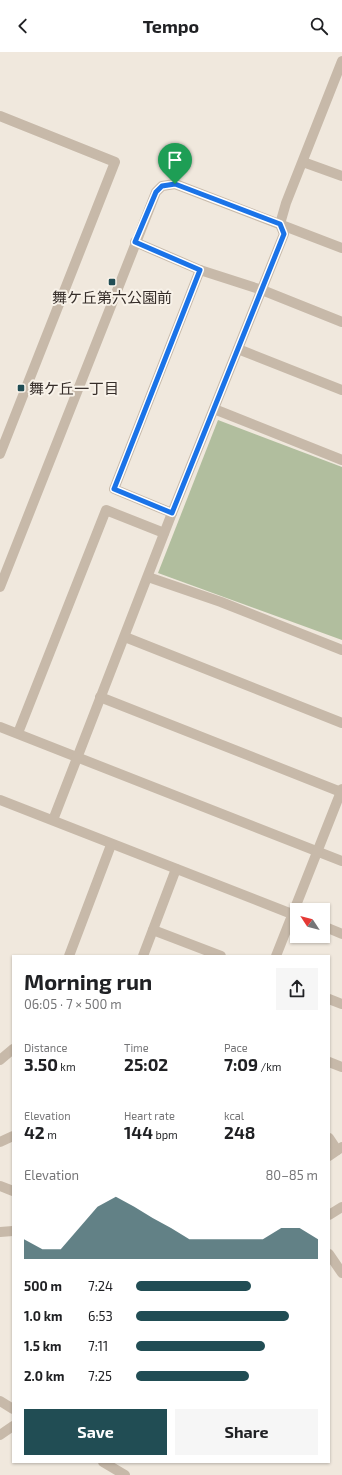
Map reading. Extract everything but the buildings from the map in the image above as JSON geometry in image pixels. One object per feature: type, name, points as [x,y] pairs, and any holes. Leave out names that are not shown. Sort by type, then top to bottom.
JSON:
[{"type":"street","points":[[53,820],[164,533],[284,234],[280,224],[342,61]]},
{"type":"street","points":[[0,116],[115,162],[0,454]]},
{"type":"street","points":[[304,162],[342,176]]},
{"type":"street","points":[[0,587],[135,242],[156,192],[162,186],[175,184],[342,248]]},
{"type":"street","points":[[135,242],[200,270],[262,290],[342,322]]},
{"type":"street","points":[[172,513],[114,489],[200,270]]},
{"type":"street","points":[[238,349],[342,390]]},
{"type":"street","points":[[214,409],[342,460]]},
{"type":"street","points":[[18,733],[106,510],[164,533]]},
{"type":"street","points":[[148,577],[221,602],[342,650]]},
{"type":"street","points":[[125,637],[342,723]]},
{"type":"street","points":[[100,697],[342,791],[318,851],[300,903]]},
{"type":"street","points":[[0,726],[76,758],[342,861]]},
{"type":"street","points":[[0,800],[53,820],[111,845],[290,914]]},
{"type":"street","points":[[69,955],[111,845]]},
{"type":"street","points":[[143,955],[176,869]]},
{"type":"street","points":[[276,955],[290,927]]},
{"type":"street","points":[[330,929],[342,934]]},
{"type":"street","points":[[153,930],[217,955]]},
{"type":"street","points":[[330,999],[342,1004]]},
{"type":"street","points":[[0,1060],[12,1050]]},
{"type":"street","points":[[330,1062],[342,1067]]},
{"type":"street","points":[[0,1142],[12,1136]]},
{"type":"street","points":[[330,1140],[336,1151]]},
{"type":"street","points":[[0,1186],[12,1191]]},
{"type":"street","points":[[330,1214],[342,1207]]},
{"type":"street","points":[[0,1232],[12,1231]]},
{"type":"street","points":[[330,1255],[340,1268]]},
{"type":"street","points":[[0,1401],[12,1408]]},
{"type":"street","points":[[0,1435],[12,1427]]},
{"type":"street","points":[[105,1463],[125,1475]]},
{"type":"green space","points":[[218,420],[342,467],[342,640],[158,573]]},
{"type":"place","name":"舞ケ丘第六公園前","points":[[112,282]]},
{"type":"place","name":"舞ケ丘一丁目","points":[[21,388]]},
{"type":"route","points":[[175,184],[280,224],[284,234],[172,513],[114,489],[200,270],[135,242],[156,192],[162,186],[175,184]]}]
